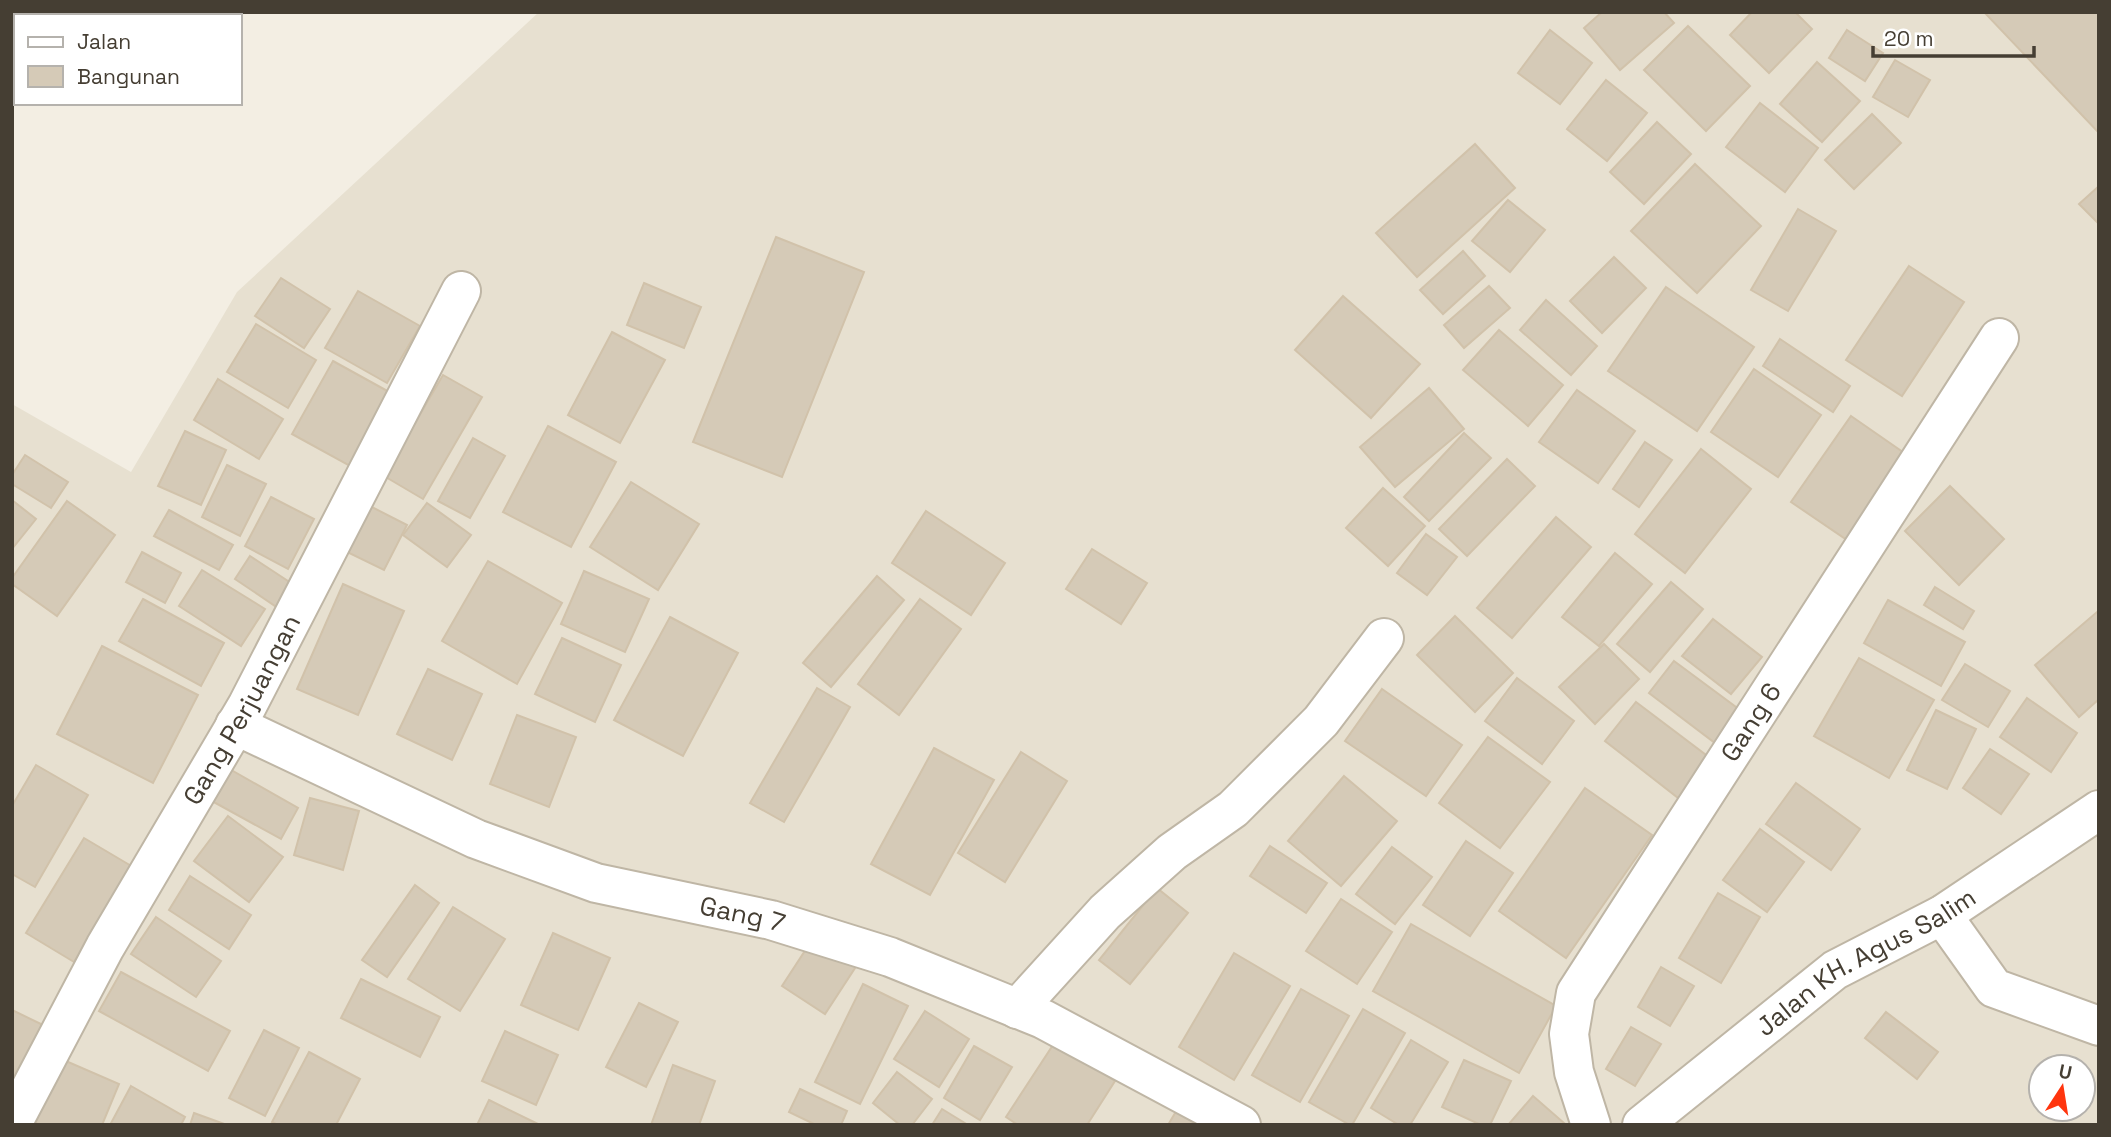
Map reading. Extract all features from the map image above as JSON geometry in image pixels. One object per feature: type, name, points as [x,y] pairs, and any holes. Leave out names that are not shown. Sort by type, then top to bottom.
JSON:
[{"type":"street","name":"Gang Perjuangan","points":[[12,1124],[105,947],[235,725],[461,291]]},
{"type":"street","name":"Gang 6","points":[[1591,1125],[1574,1072],[1569,1034],[1576,993],[1999,338]]},
{"type":"street","points":[[1017,1009],[1105,912],[1172,852],[1233,809],[1321,721],[1384,638]]},
{"type":"street","name":"Gang 7","points":[[235,725],[476,839],[596,883],[771,920],[890,957],[1042,1019],[1241,1125]]},
{"type":"street","name":"Jalan KH. Agus Salim","points":[[1643,1125],[1835,970],[1942,915],[2099,810]]},
{"type":"street","points":[[1942,915],[1994,988],[2099,1026]]},
{"type":"shaded area","points":[[539,12],[2099,12],[2099,1125],[12,1125],[12,404],[131,472],[237,292]]},
{"type":"building","points":[[1602,12],[1664,12],[1674,23],[1620,70],[1584,28]]},
{"type":"building","points":[[1752,12],[1795,12],[1812,29],[1769,73],[1730,35]]},
{"type":"building","points":[[1984,12],[2099,12],[2099,133]]},
{"type":"building","points":[[1688,26],[1750,86],[1706,131],[1644,70]]},
{"type":"building","points":[[1550,30],[1592,63],[1560,104],[1518,73]]},
{"type":"building","points":[[1847,30],[1883,53],[1865,81],[1829,58]]},
{"type":"building","points":[[1895,60],[1930,80],[1908,117],[1873,97]]},
{"type":"building","points":[[1817,62],[1860,101],[1822,142],[1780,104]]},
{"type":"building","points":[[1606,80],[1647,113],[1607,161],[1567,129]]},
{"type":"building","points":[[1760,103],[1818,148],[1785,192],[1726,147]]},
{"type":"building","points":[[1872,114],[1901,143],[1854,189],[1825,160]]},
{"type":"building","points":[[1657,122],[1691,154],[1644,204],[1610,172]]},
{"type":"building","points":[[1475,144],[1515,188],[1417,277],[1376,233]]},
{"type":"building","points":[[1695,164],[1761,226],[1697,293],[1631,231]]},
{"type":"building","points":[[2099,186],[2099,224],[2079,204]]},
{"type":"building","points":[[1508,200],[1545,230],[1510,272],[1472,241]]},
{"type":"building","points":[[1798,209],[1836,231],[1788,311],[1751,290]]},
{"type":"building","points":[[776,237],[864,272],[782,477],[693,442]]},
{"type":"building","points":[[1463,251],[1485,276],[1443,314],[1420,290]]},
{"type":"building","points":[[1614,257],[1646,288],[1602,333],[1570,301]]},
{"type":"building","points":[[1909,266],[1964,302],[1902,396],[1846,360]]},
{"type":"building","points":[[281,278],[330,309],[304,348],[255,316]]},
{"type":"building","points":[[644,283],[701,307],[684,348],[627,325]]},
{"type":"building","points":[[1489,286],[1510,308],[1464,348],[1444,325]]},
{"type":"building","points":[[1666,287],[1754,347],[1697,431],[1608,371]]},
{"type":"building","points":[[358,291],[420,326],[387,383],[325,348]]},
{"type":"building","points":[[1343,296],[1420,364],[1371,418],[1295,350]]},
{"type":"building","points":[[1546,300],[1597,346],[1571,375],[1520,330]]},
{"type":"building","points":[[256,324],[316,360],[288,408],[227,372]]},
{"type":"building","points":[[1499,330],[1563,385],[1528,426],[1463,370]]},
{"type":"building","points":[[612,332],[665,360],[620,443],[568,415]]},
{"type":"building","points":[[1780,339],[1850,386],[1833,412],[1763,366]]},
{"type":"building","points":[[333,361],[391,393],[350,466],[292,434]]},
{"type":"building","points":[[1754,369],[1821,415],[1778,477],[1711,432]]},
{"type":"building","points":[[443,375],[482,397],[423,499],[384,476]]},
{"type":"building","points":[[218,379],[283,419],[259,459],[194,420]]},
{"type":"building","points":[[1429,388],[1464,429],[1395,487],[1360,447]]},
{"type":"building","points":[[1577,390],[1635,431],[1598,483],[1539,442]]},
{"type":"building","points":[[1851,416],[1910,457],[1850,542],[1791,502]]},
{"type":"building","points":[[548,426],[616,462],[571,547],[503,512]]},
{"type":"building","points":[[185,431],[226,450],[201,505],[158,486]]},
{"type":"building","points":[[1464,433],[1491,458],[1429,521],[1404,497]]},
{"type":"building","points":[[473,438],[505,456],[470,518],[438,501]]},
{"type":"building","points":[[1645,442],[1672,460],[1639,507],[1613,489]]},
{"type":"building","points":[[1701,449],[1751,489],[1685,573],[1635,534]]},
{"type":"building","points":[[25,455],[68,482],[51,508],[12,484],[12,475]]},
{"type":"building","points":[[1507,459],[1535,486],[1467,556],[1439,529]]},
{"type":"building","points":[[227,465],[266,484],[240,536],[202,517]]},
{"type":"building","points":[[631,482],[699,524],[658,590],[590,547]]},
{"type":"building","points":[[1950,486],[2004,539],[1959,585],[1905,531]]},
{"type":"building","points":[[1383,488],[1425,526],[1388,566],[1346,528]]},
{"type":"building","points":[[271,497],[314,519],[288,569],[245,546]]},
{"type":"building","points":[[12,500],[36,519],[12,549]]},
{"type":"building","points":[[67,501],[115,535],[57,616],[12,584],[12,578]]},
{"type":"building","points":[[364,503],[407,525],[384,570],[341,549]]},
{"type":"building","points":[[427,503],[471,535],[447,567],[403,535]]},
{"type":"building","points":[[169,510],[233,545],[219,570],[154,536]]},
{"type":"building","points":[[926,511],[1005,563],[971,615],[892,563]]},
{"type":"building","points":[[1556,517],[1591,547],[1512,638],[1477,608]]},
{"type":"building","points":[[1426,534],[1457,557],[1427,595],[1397,573]]},
{"type":"building","points":[[1092,549],[1147,583],[1121,624],[1066,589]]},
{"type":"building","points":[[142,552],[181,573],[165,603],[126,582]]},
{"type":"building","points":[[1615,553],[1652,584],[1599,646],[1562,617]]},
{"type":"building","points":[[250,556],[294,585],[278,608],[235,579]]},
{"type":"building","points":[[488,561],[562,603],[517,684],[442,641]]},
{"type":"building","points":[[202,570],[265,609],[241,646],[179,606]]},
{"type":"building","points":[[584,571],[649,599],[625,652],[561,624]]},
{"type":"building","points":[[877,576],[904,600],[831,687],[803,663]]},
{"type":"building","points":[[1671,582],[1703,609],[1650,672],[1617,644]]},
{"type":"building","points":[[343,584],[404,611],[358,715],[297,689]]},
{"type":"building","points":[[1935,587],[1974,611],[1963,629],[1924,605]]},
{"type":"building","points":[[143,599],[224,643],[201,686],[119,641]]},
{"type":"building","points":[[920,599],[961,629],[899,715],[858,684]]},
{"type":"building","points":[[1888,600],[1965,642],[1941,686],[1864,643]]},
{"type":"building","points":[[2097,612],[2099,699],[2079,717],[2035,665]]},
{"type":"building","points":[[1455,616],[1513,673],[1475,712],[1417,655]]},
{"type":"building","points":[[670,617],[738,653],[683,756],[614,720]]},
{"type":"building","points":[[1713,619],[1762,657],[1731,694],[1682,656]]},
{"type":"building","points":[[562,638],[621,665],[595,722],[535,694]]},
{"type":"building","points":[[1604,644],[1639,679],[1595,724],[1559,687]]},
{"type":"building","points":[[102,646],[198,695],[153,783],[57,734]]},
{"type":"building","points":[[1859,658],[1934,700],[1889,778],[1814,736]]},
{"type":"building","points":[[1674,661],[1740,710],[1715,743],[1649,693]]},
{"type":"building","points":[[1965,664],[2010,691],[1988,727],[1942,700]]},
{"type":"building","points":[[428,669],[482,694],[452,760],[397,734]]},
{"type":"building","points":[[1517,678],[1574,721],[1542,764],[1485,721]]},
{"type":"building","points":[[817,688],[850,707],[784,822],[750,803]]},
{"type":"building","points":[[1382,689],[1462,745],[1426,796],[1345,741]]},
{"type":"building","points":[[2027,698],[2077,733],[2051,772],[2000,737]]},
{"type":"building","points":[[1636,702],[1714,761],[1682,801],[1605,741]]},
{"type":"building","points":[[1936,710],[1976,729],[1947,789],[1907,770]]},
{"type":"building","points":[[517,715],[576,737],[549,807],[490,784]]},
{"type":"building","points":[[1488,737],[1550,782],[1500,848],[1439,803]]},
{"type":"building","points":[[934,748],[994,780],[930,895],[871,864]]},
{"type":"building","points":[[1990,749],[2029,774],[2001,814],[1963,788]]},
{"type":"building","points":[[1021,752],[1067,781],[1005,882],[958,853]]},
{"type":"building","points":[[219,763],[298,808],[281,839],[201,795]]},
{"type":"building","points":[[36,765],[88,795],[35,887],[12,874],[12,806]]},
{"type":"building","points":[[1344,776],[1397,821],[1341,886],[1288,841]]},
{"type":"building","points":[[1796,783],[1860,829],[1831,870],[1766,824]]},
{"type":"building","points":[[1585,788],[1652,835],[1566,958],[1499,911]]},
{"type":"building","points":[[310,798],[359,811],[343,870],[294,855]]},
{"type":"building","points":[[228,816],[283,857],[249,902],[194,861]]},
{"type":"building","points":[[1760,829],[1804,862],[1767,912],[1723,880]]},
{"type":"building","points":[[84,838],[133,867],[74,962],[26,933]]},
{"type":"building","points":[[1466,841],[1513,873],[1470,936],[1423,905]]},
{"type":"building","points":[[1270,846],[1327,883],[1306,913],[1250,876]]},
{"type":"building","points":[[1392,847],[1432,877],[1395,924],[1356,894]]},
{"type":"building","points":[[190,876],[251,915],[229,949],[169,910]]},
{"type":"building","points":[[415,885],[439,903],[387,977],[362,960]]},
{"type":"building","points":[[1157,888],[1188,913],[1130,984],[1099,960]]},
{"type":"building","points":[[1718,893],[1760,917],[1721,983],[1679,958]]},
{"type":"building","points":[[1341,899],[1392,932],[1357,984],[1306,951]]},
{"type":"building","points":[[453,907],[505,939],[460,1011],[408,979]]},
{"type":"building","points":[[156,917],[221,961],[196,997],[131,954]]},
{"type":"building","points":[[1411,924],[1556,1006],[1519,1073],[1373,991]]},
{"type":"building","points":[[553,933],[610,958],[578,1030],[521,1005]]},
{"type":"building","points":[[814,937],[857,965],[825,1014],[782,986]]},
{"type":"building","points":[[1234,953],[1290,986],[1234,1080],[1179,1047]]},
{"type":"building","points":[[1661,967],[1694,986],[1670,1026],[1638,1007]]},
{"type":"building","points":[[121,972],[230,1031],[208,1071],[99,1011]]},
{"type":"building","points":[[361,979],[440,1017],[420,1057],[341,1018]]},
{"type":"building","points":[[863,984],[908,1006],[860,1104],[815,1082]]},
{"type":"building","points":[[1301,989],[1349,1016],[1300,1102],[1252,1075]]},
{"type":"building","points":[[639,1003],[678,1022],[646,1087],[606,1067]]},
{"type":"building","points":[[1363,1009],[1405,1033],[1350,1125],[1309,1102]]},
{"type":"building","points":[[12,1010],[43,1025],[12,1086]]},
{"type":"building","points":[[925,1011],[969,1039],[939,1087],[894,1059]]},
{"type":"building","points":[[1886,1012],[1938,1052],[1917,1079],[1865,1038]]},
{"type":"building","points":[[1631,1027],[1661,1044],[1635,1086],[1606,1069]]},
{"type":"building","points":[[264,1030],[299,1048],[265,1116],[229,1098]]},
{"type":"building","points":[[505,1031],[558,1055],[536,1105],[482,1081]]},
{"type":"building","points":[[1411,1040],[1448,1062],[1410,1125],[1399,1125],[1371,1108]]},
{"type":"building","points":[[1055,1042],[1115,1081],[1087,1125],[1018,1125],[1006,1117]]},
{"type":"building","points":[[974,1046],[1012,1067],[980,1120],[944,1098]]},
{"type":"building","points":[[309,1052],[360,1079],[336,1125],[278,1125],[272,1122]]},
{"type":"building","points":[[52,1055],[119,1084],[102,1125],[40,1125],[25,1118]]},
{"type":"building","points":[[1464,1060],[1511,1081],[1490,1125],[1481,1125],[1442,1107]]},
{"type":"building","points":[[673,1065],[715,1081],[699,1125],[651,1125]]},
{"type":"building","points":[[897,1072],[932,1099],[912,1125],[900,1125],[873,1103]]},
{"type":"building","points":[[131,1086],[185,1117],[181,1125],[110,1125]]},
{"type":"building","points":[[800,1089],[847,1111],[841,1125],[816,1125],[789,1112]]},
{"type":"building","points":[[1533,1096],[1564,1123],[1508,1125]]},
{"type":"building","points":[[489,1100],[540,1125],[477,1125]]},
{"type":"building","points":[[1178,1108],[1207,1125],[1168,1125]]},
{"type":"building","points":[[942,1109],[968,1125],[932,1125]]},
{"type":"building","points":[[194,1113],[227,1125],[190,1125]]}]
